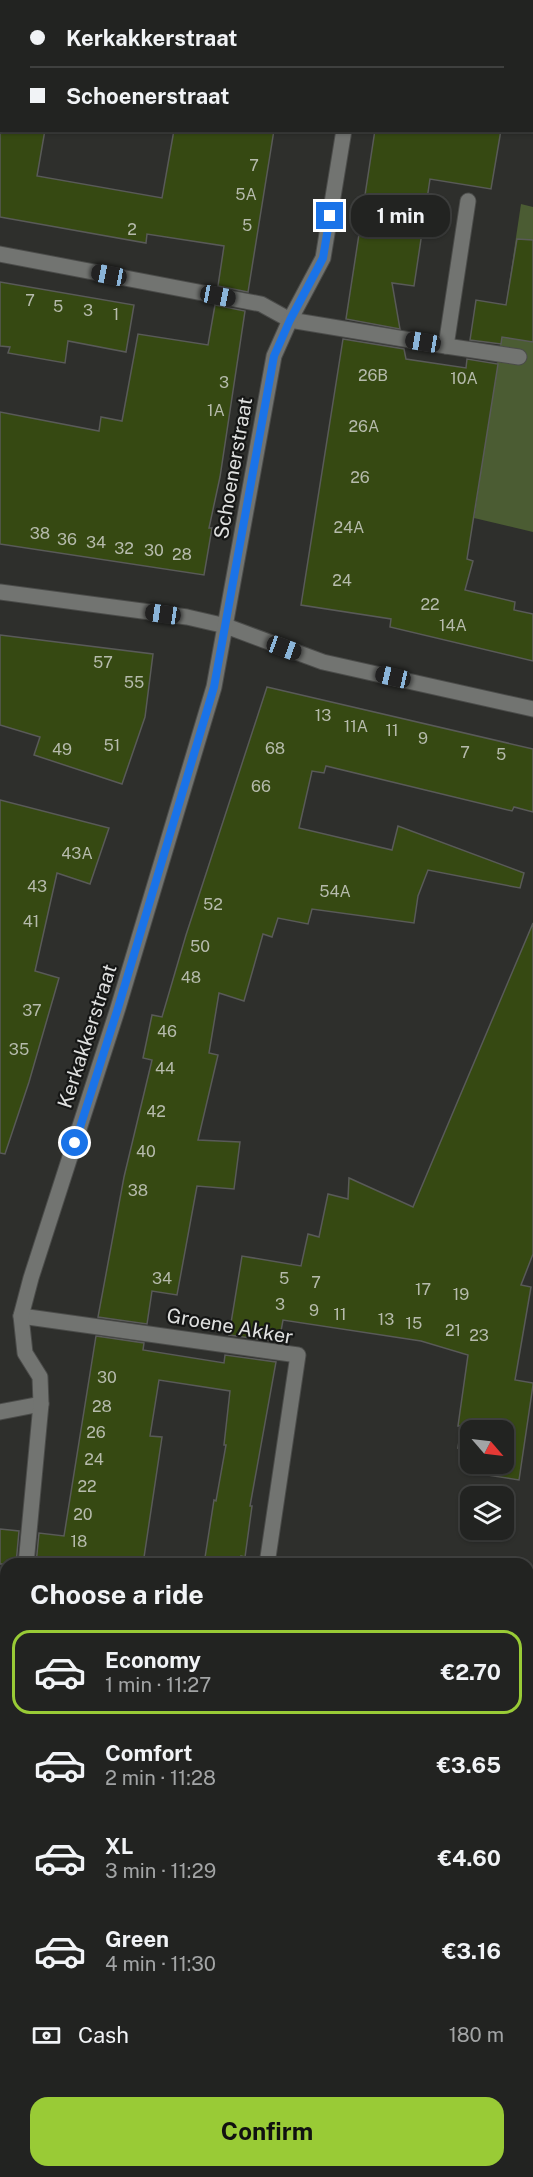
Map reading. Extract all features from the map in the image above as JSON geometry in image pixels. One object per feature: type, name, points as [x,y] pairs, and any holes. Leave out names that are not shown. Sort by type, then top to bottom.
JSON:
[{"type":"street","name":"Schoenerstraat","points":[[226,627],[274,356],[323,258],[344,132]]},
{"type":"street","points":[[446,346],[468,201]]},
{"type":"street","points":[[0,254],[261,304],[290,320],[519,357]]},
{"type":"street","points":[[0,592],[186,617],[226,627],[322,662],[533,709]]},
{"type":"street","name":"Kerkakkerstraat","points":[[27,1558],[41,1404],[40,1377],[25,1353],[21,1316],[31,1278],[118,1008],[214,687],[226,627]]},
{"type":"street","name":"Groene Akker","points":[[21,1316],[297,1355],[268,1558]]},
{"type":"street","points":[[0,1412],[41,1404]]},
{"type":"green space","points":[[521,204],[533,207],[533,532],[474,518]]},
{"type":"building","points":[[0,132],[45,132],[37,176],[162,198],[174,132],[274,132],[248,292],[218,286],[224,246],[147,234],[146,243],[0,217]]},
{"type":"building","points":[[375,132],[501,132],[491,189],[430,179],[414,286],[392,283],[400,329],[346,319]]},
{"type":"building","points":[[517,239],[533,240],[533,342],[502,337],[501,344],[470,340],[476,300],[506,305]]},
{"type":"building","points":[[0,282],[134,305],[126,352],[68,341],[65,363],[8,353],[10,347],[0,346]]},
{"type":"building","points":[[215,305],[245,311],[220,477],[209,528],[212,528],[204,575],[0,544],[0,412],[99,431],[101,417],[122,421],[138,334],[208,345]]},
{"type":"building","points":[[343,339],[404,349],[406,359],[466,368],[467,359],[498,364],[467,559],[473,561],[465,590],[515,602],[514,610],[533,614],[533,661],[390,627],[391,619],[301,605]]},
{"type":"building","points":[[0,635],[153,654],[145,717],[122,784],[34,755],[40,737],[0,725]]},
{"type":"building","points":[[267,687],[533,749],[533,812],[514,807],[512,811],[326,766],[324,773],[312,771],[299,828],[392,850],[398,826],[524,873],[520,888],[428,870],[418,896],[414,923],[312,909],[308,924],[278,918],[272,937],[263,934],[244,1001],[219,993],[209,1053],[218,1055],[198,1140],[240,1142],[234,1189],[197,1186],[177,1295],[152,1291],[147,1324],[98,1317],[124,1177],[152,1060],[143,1058],[152,1015],[162,1017],[186,935]]},
{"type":"building","points":[[0,800],[109,828],[90,884],[57,873],[35,971],[59,978],[29,1082],[5,1154],[0,1153]]},
{"type":"building","points":[[533,923],[533,1254],[521,1285],[531,1287],[515,1380],[533,1383],[533,1385],[519,1480],[480,1474],[514,1474],[514,1420],[460,1420],[460,1426],[458,1426],[468,1355],[421,1341],[283,1320],[279,1342],[229,1335],[242,1256],[301,1266],[308,1234],[319,1237],[328,1194],[348,1199],[349,1178],[413,1207]]},
{"type":"building","points":[[96,1336],[144,1343],[143,1350],[224,1363],[225,1355],[276,1362],[250,1506],[252,1506],[245,1557],[205,1558],[226,1445],[224,1445],[230,1391],[159,1380],[150,1436],[162,1437],[144,1558],[37,1558],[39,1533],[64,1536]]},
{"type":"building","points":[[0,1529],[19,1531],[17,1558],[0,1558]]},
{"type":"route","points":[[75,1143],[214,687],[274,356],[323,258],[330,216]]}]
